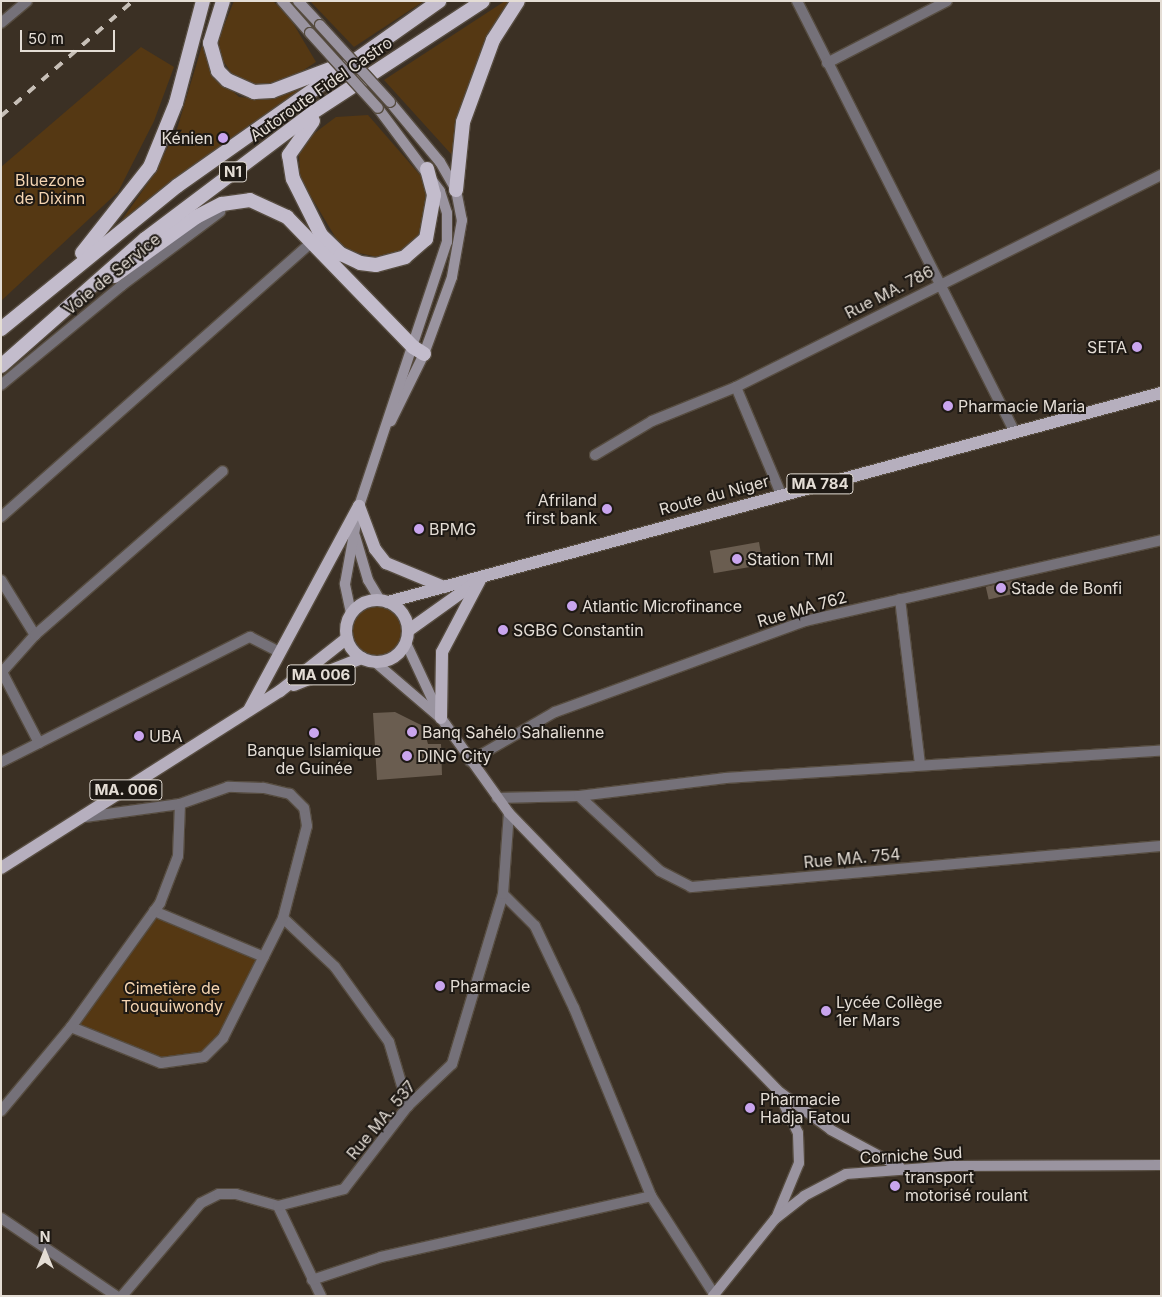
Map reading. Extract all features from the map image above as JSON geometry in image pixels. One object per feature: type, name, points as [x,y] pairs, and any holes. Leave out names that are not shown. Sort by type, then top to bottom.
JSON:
[{"type":"highway","points":[[62,277],[150,167],[176,103],[202,7],[209,1]]},
{"type":"highway","points":[[223,1],[211,31],[212,57],[218,71],[239,88],[254,92],[289,88],[360,55]]},
{"type":"highway","name":"Autoroute Fidel Castro","points":[[1,329],[62,277],[177,186],[439,1]]},
{"type":"highway","name":"Autoroute Fidel Castro","points":[[1,366],[71,307],[144,239],[334,99],[483,1]]},
{"type":"highway","points":[[456,190],[463,122],[493,40],[518,1]]},
{"type":"highway","points":[[334,99],[301,133],[289,154],[289,167],[321,235],[341,254],[376,265],[417,250],[432,220],[434,195],[427,169]]},
{"type":"highway","points":[[71,307],[196,217],[222,204],[250,200],[287,217],[311,244],[419,351]]},
{"type":"main road","points":[[282,1],[378,108],[427,169],[447,214],[447,242],[419,351]]},
{"type":"main road","points":[[249,710],[358,506],[386,430],[395,391],[419,351],[460,248],[462,220],[456,190],[440,162],[390,102],[298,1]]},
{"type":"main road","name":"Route du Niger","points":[[384,601],[480,580],[782,494],[1161,393]]},
{"type":"main road","points":[[358,506],[345,584],[351,613],[347,638],[369,660],[441,718]]},
{"type":"main road","points":[[358,506],[375,549],[386,563],[444,587]]},
{"type":"main road","points":[[354,531],[365,573],[384,601],[403,613],[408,636],[441,718],[509,813],[777,1090],[831,1130],[900,1167]]},
{"type":"main road","points":[[441,718],[442,652],[480,580]]},
{"type":"main road","name":"Route du Niger","points":[[408,636],[480,580]]},
{"type":"main road","points":[[351,613],[369,601],[384,601]]},
{"type":"main road","points":[[369,660],[394,658],[408,636]]},
{"type":"main road","name":"MA 006","points":[[280,691],[347,638]]},
{"type":"main road","name":"MA 006","points":[[280,691],[369,660]]},
{"type":"main road","points":[[249,710],[280,691]]},
{"type":"main road","name":"MA. 006","points":[[1,868],[85,817],[249,710]]},
{"type":"main road","points":[[775,1219],[799,1163],[798,1133],[777,1090]]},
{"type":"main road","name":"Corniche Sud","points":[[713,1295],[775,1219],[804,1196],[846,1174],[900,1167],[1161,1165]]},
{"type":"street","points":[[1,23],[27,1]]},
{"type":"street","points":[[797,1],[1015,433]]},
{"type":"street","points":[[827,63],[947,1]]},
{"type":"street","name":"Rue MA. 786","points":[[594,455],[652,421],[736,387],[939,284],[1161,175]]},
{"type":"street","name":"Voie de Service","points":[[1,385],[203,222],[250,200]]},
{"type":"street","points":[[1,517],[311,244]]},
{"type":"street","points":[[736,387],[782,494]]},
{"type":"street","points":[[39,743],[2,672],[35,635],[223,471]]},
{"type":"street","name":"Rue MA 762","points":[[470,761],[555,712],[663,669],[805,621],[1161,540]]},
{"type":"street","points":[[1,580],[35,635]]},
{"type":"street","points":[[900,599],[920,765]]},
{"type":"street","points":[[1,762],[250,637],[280,652]]},
{"type":"street","points":[[497,798],[579,796],[726,778],[1161,751]]},
{"type":"street","points":[[71,1027],[161,1063],[195,1060],[223,1038],[283,918],[307,826],[304,808],[290,794],[228,787],[180,804],[85,817]]},
{"type":"street","name":"Rue MA. 754","points":[[579,796],[660,871],[692,887],[1161,846]]},
{"type":"street","points":[[1,1111],[71,1027],[154,911],[178,856],[180,804]]},
{"type":"street","name":"Rue MA. 537","points":[[278,1206],[344,1189],[408,1106],[452,1064],[503,894],[509,813]]},
{"type":"street","points":[[503,894],[534,926],[574,1008],[651,1196],[713,1295]]},
{"type":"street","points":[[154,911],[264,958]]},
{"type":"street","points":[[283,918],[335,967],[388,1042],[408,1106]]},
{"type":"street","points":[[122,1296],[200,1203],[219,1194],[236,1194],[278,1206],[321,1296]]},
{"type":"street","points":[[312,1280],[381,1257],[651,1196]]},
{"type":"street","points":[[1,1218],[116,1296]]},
{"type":"green space","points":[[234,1],[273,1],[290,18],[316,62],[293,77],[261,87],[238,83],[220,56],[219,38]]},
{"type":"green space","points":[[310,1],[424,1],[354,47]]},
{"type":"green space","points":[[505,1],[513,1],[461,104],[452,155],[384,80]]},
{"type":"green space","points":[[207,29],[213,73],[239,97],[262,99],[309,86],[114,231],[153,176],[177,129]]},
{"type":"green space","name":"Bluezone de Dixinn","points":[[141,47],[174,67],[154,121],[118,192],[1,301],[1,167]]},
{"type":"green space","points":[[368,115],[427,183],[432,200],[424,232],[399,254],[382,258],[350,251],[337,240],[300,178],[299,153],[308,138],[336,117]]},
{"type":"green space","points":[[372,603],[384,603],[394,607],[402,615],[406,631],[402,647],[394,655],[384,659],[372,659],[362,655],[354,647],[350,637],[350,625],[354,615],[362,607]]},
{"type":"green space","name":"Cimetière de Touquiwondy","points":[[156,916],[256,959],[220,1038],[204,1057],[160,1059],[77,1025]]},
{"type":"building","name":"Station TMI","points":[[759,542],[763,565],[714,573],[710,551]]},
{"type":"building","name":"Stade de Bonfi","points":[[1015,580],[1018,593],[989,599],[986,587]]},
{"type":"building","name":"DING City","points":[[395,712],[423,726],[428,744],[441,744],[442,775],[377,780],[373,713]]},
{"type":"railway","points":[[1,116],[133,1]]},
{"type":"place","name":"Kénien","points":[[223,138]]},
{"type":"place","name":"SETA","points":[[1137,347]]},
{"type":"place","name":"Pharmacie Maria","points":[[948,406]]},
{"type":"place","name":"Afriland first bank","points":[[607,509]]},
{"type":"place","name":"BPMG","points":[[419,529]]},
{"type":"place","name":"Station TMI","points":[[737,559]]},
{"type":"place","name":"Stade de Bonfi","points":[[1001,588]]},
{"type":"place","name":"Atlantic Microfinance","points":[[572,606]]},
{"type":"place","name":"SGBG Constantin","points":[[503,630]]},
{"type":"place","name":"Banq Sahélo Sahalienne","points":[[412,732]]},
{"type":"place","name":"Banque Islamique de Guinée","points":[[314,733]]},
{"type":"place","name":"UBA","points":[[139,736]]},
{"type":"place","name":"DING City","points":[[407,756]]},
{"type":"place","name":"Pharmacie","points":[[440,986]]},
{"type":"place","name":"Lycée Collège 1er Mars","points":[[826,1011]]},
{"type":"place","name":"Pharmacie Hadja Fatou","points":[[750,1108]]},
{"type":"place","name":"transport motorisé roulant","points":[[895,1186]]}]
